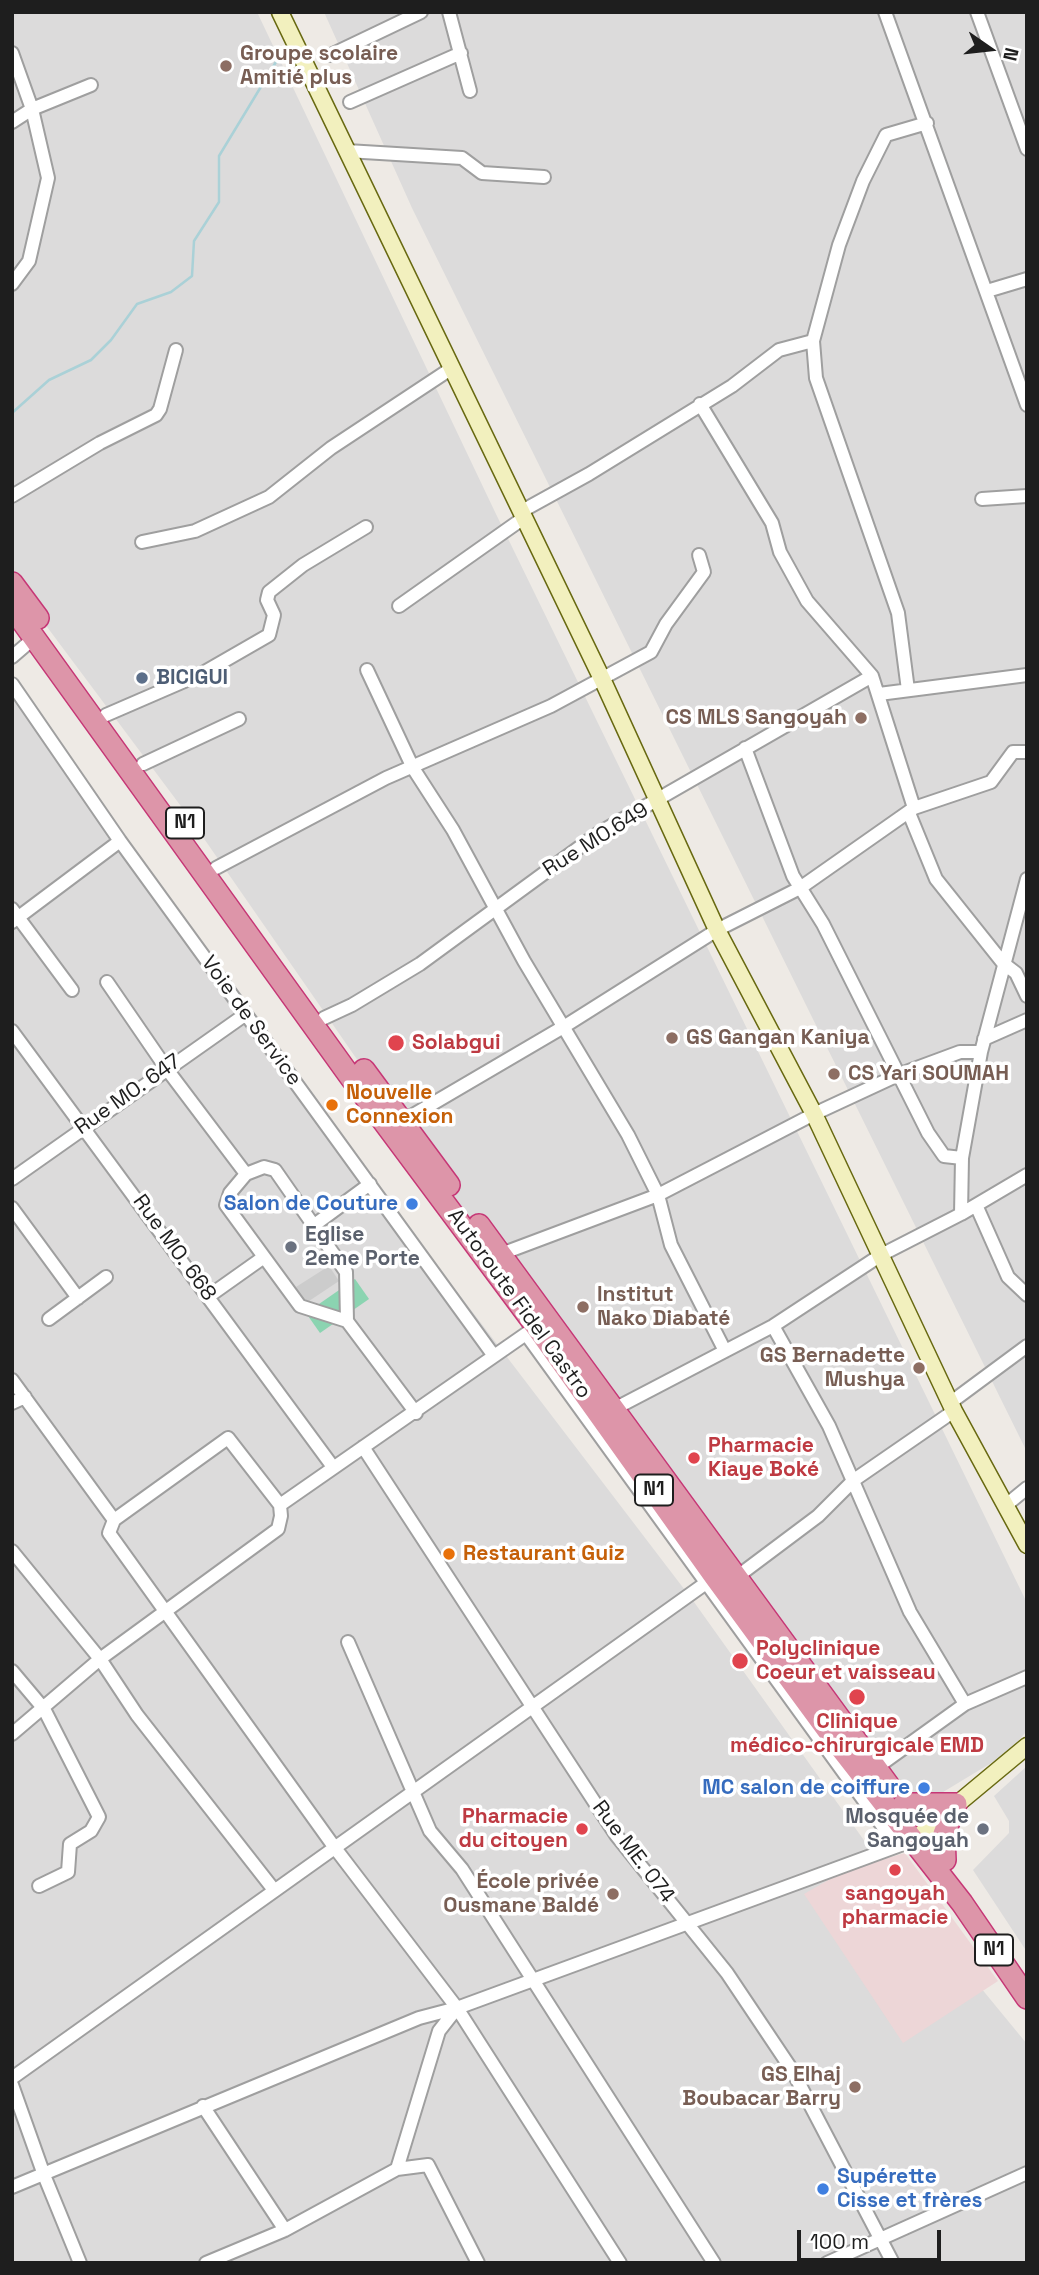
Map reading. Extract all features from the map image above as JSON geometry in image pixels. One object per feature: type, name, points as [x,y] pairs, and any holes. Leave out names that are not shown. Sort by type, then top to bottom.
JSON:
[{"type":"highway","name":"Autoroute Fidel Castro","points":[[12,583],[324,1018],[616,1408],[904,1804],[912,1839],[945,1860],[1027,1974]]},
{"type":"highway","name":"Autoroute Fidel Castro","points":[[12,607],[832,1747],[912,1839],[962,1903],[1027,1998]]},
{"type":"highway","points":[[904,1804],[956,1804],[944,1834],[945,1860]]},
{"type":"street","points":[[280,12],[603,681],[717,930],[814,1114],[952,1407],[1027,1545]]},
{"type":"street","points":[[331,55],[421,12]]},
{"type":"street","points":[[449,12],[470,91]]},
{"type":"street","points":[[885,12],[1027,405]]},
{"type":"street","points":[[976,12],[1027,149]]},
{"type":"street","points":[[12,53],[32,109],[48,178],[29,261],[12,284]]},
{"type":"street","points":[[350,102],[461,53]]},
{"type":"street","points":[[12,122],[32,109],[91,85]]},
{"type":"street","points":[[908,690],[898,613],[816,378],[813,341],[839,245],[863,181],[886,135],[927,123]]},
{"type":"street","points":[[347,151],[463,158],[482,173],[544,177]]},
{"type":"street","points":[[987,291],[1027,279]]},
{"type":"street","points":[[399,606],[523,514],[732,386],[779,350],[813,341]]},
{"type":"street","points":[[12,496],[100,443],[156,415],[176,350]]},
{"type":"street","points":[[142,542],[195,531],[269,497],[331,448],[452,368]]},
{"type":"street","points":[[700,404],[772,523],[780,552],[807,601],[873,678],[880,694],[911,811],[936,879],[1003,963],[1016,973],[1027,996]]},
{"type":"street","points":[[982,499],[1027,496]]},
{"type":"street","points":[[106,715],[203,673],[269,635],[274,614],[267,600],[269,592],[303,565],[366,527]]},
{"type":"street","points":[[216,868],[386,778],[603,681],[651,652],[666,624],[704,572],[699,555]]},
{"type":"street","points":[[12,657],[34,638]]},
{"type":"street","points":[[367,670],[413,768],[453,830],[658,1195],[671,1245],[725,1351]]},
{"type":"street","points":[[880,694],[1027,675]]},
{"type":"street","name":"Rue MO.649","points":[[324,1018],[352,1005],[420,964],[588,840],[744,748],[873,678]]},
{"type":"street","name":"Voie de Service","points":[[12,684],[120,841],[494,1356]]},
{"type":"street","points":[[143,764],[239,719]]},
{"type":"street","points":[[744,748],[773,827],[800,888],[822,924],[928,1133],[944,1156],[962,1158]]},
{"type":"street","points":[[403,1121],[565,1026],[717,930],[800,888],[911,811],[991,782],[1013,752],[1027,752]]},
{"type":"street","points":[[72,990],[14,916],[120,841]]},
{"type":"street","points":[[961,1214],[962,1158],[982,1045],[1027,879]]},
{"type":"street","points":[[107,982],[166,1068],[246,1174]]},
{"type":"street","name":"Rue MO. 647","points":[[12,1179],[246,1014]]},
{"type":"street","points":[[501,1254],[658,1195],[898,1074],[982,1045],[1027,1020]]},
{"type":"street","name":"Rue MO. 668","points":[[12,1031],[85,1126],[334,1467]]},
{"type":"street","points":[[348,1321],[300,1306],[226,1205],[230,1193],[246,1174],[264,1167],[275,1170],[346,1272],[348,1321],[416,1413]]},
{"type":"street","points":[[616,1408],[773,1326],[881,1255],[961,1214],[1027,1175]]},
{"type":"street","points":[[313,1226],[370,1184]]},
{"type":"street","points":[[976,1205],[1008,1277],[1027,1295]]},
{"type":"street","points":[[12,1208],[78,1298]]},
{"type":"street","points":[[209,1296],[264,1257]]},
{"type":"street","points":[[49,1319],[106,1278]]},
{"type":"street","points":[[773,1326],[829,1426],[910,1612],[965,1704]]},
{"type":"street","points":[[280,1505],[416,1413],[531,1330]]},
{"type":"street","points":[[738,1576],[818,1516],[854,1480],[952,1407],[1027,1346]]},
{"type":"street","points":[[12,1380],[114,1520]]},
{"type":"street","points":[[12,1404],[25,1397]]},
{"type":"street","points":[[12,1734],[100,1659],[167,1611],[278,1529],[280,1505],[231,1439],[226,1438],[114,1520],[109,1532],[167,1611],[335,1848],[457,2008],[620,2263]]},
{"type":"street","name":"Rue ME. 074","points":[[363,1447],[616,1835],[727,1973],[792,2070],[892,2263]]},
{"type":"street","points":[[1005,1506],[1027,1488]]},
{"type":"street","points":[[669,1522],[706,1583],[787,1685]]},
{"type":"street","points":[[12,1551],[100,1659],[137,1715],[274,1890]]},
{"type":"street","points":[[12,2078],[706,1583]]},
{"type":"street","points":[[348,1642],[430,1831],[462,1870],[714,2263]]},
{"type":"street","points":[[12,1671],[44,1709],[99,1817],[97,1825],[91,1831],[70,1844],[68,1872],[38,1886]]},
{"type":"street","points":[[876,1768],[965,1704],[1027,1677]]},
{"type":"street","points":[[12,2187],[419,2018],[457,2008],[912,1839],[1027,1746]]},
{"type":"street","points":[[397,2169],[439,2031],[457,2008]]},
{"type":"street","points":[[12,2085],[16,2114],[80,2263]]},
{"type":"street","points":[[203,2106],[285,2230]]},
{"type":"street","points":[[206,2263],[285,2230],[397,2169],[428,2165],[478,2263]]},
{"type":"street","points":[[827,2263],[1027,2173]]},
{"type":"shaded area","points":[[12,12],[257,12],[495,512],[1027,1603],[1027,1731],[1006,1754],[915,1809],[451,1195],[189,817],[12,580]]},
{"type":"shaded area","points":[[324,12],[1027,12],[1027,1452],[412,208]]},
{"type":"shaded area","points":[[12,687],[342,1141],[694,1602],[893,1881],[1027,2044],[1027,2263],[12,2263]]},
{"type":"shaded area","points":[[329,1266],[339,1281],[306,1303],[296,1287]]},
{"type":"shaded area","points":[[1027,1766],[1027,1952],[973,1870],[1009,1833],[1009,1821],[994,1796]]},
{"type":"shaded area","points":[[905,1853],[998,1981],[903,2043],[804,1894],[846,1870]]},
{"type":"green space","points":[[355,1279],[369,1299],[320,1333],[306,1313]]},
{"type":"waterway","points":[[12,413],[49,380],[91,360],[111,340],[137,304],[171,292],[192,276],[194,241],[219,202],[219,156],[282,52]]},
{"type":"place","name":"Groupe scolaire Amitié plus","points":[[226,66]]},
{"type":"place","name":"BICIGUI","points":[[142,678]]},
{"type":"place","name":"CS MLS Sangoyah","points":[[861,718]]},
{"type":"place","name":"GS Gangan Kaniya","points":[[672,1038]]},
{"type":"place","name":"Solabgui","points":[[396,1043]]},
{"type":"place","name":"CS Yari SOUMAH","points":[[834,1074]]},
{"type":"place","name":"Nouvelle Connexion","points":[[332,1105]]},
{"type":"place","name":"Salon de Couture","points":[[412,1204]]},
{"type":"place","name":"Eglise 2eme Porte","points":[[291,1247]]},
{"type":"place","name":"Institut Nako Diabaté","points":[[583,1307]]},
{"type":"place","name":"GS Bernadette Mushya","points":[[919,1368]]},
{"type":"place","name":"Pharmacie Kiaye Boké","points":[[694,1458]]},
{"type":"place","name":"Restaurant Guiz","points":[[449,1554]]},
{"type":"place","name":"Polyclinique Coeur et vaisseau","points":[[740,1661]]},
{"type":"place","name":"Clinique médico-chirurgicale EMD","points":[[857,1697]]},
{"type":"place","name":"MC salon de coiffure","points":[[924,1788]]},
{"type":"place","name":"Pharmacie du citoyen","points":[[582,1829]]},
{"type":"place","name":"Mosquée de Sangoyah","points":[[983,1829]]},
{"type":"place","name":"sangoyah pharmacie","points":[[895,1870]]},
{"type":"place","name":"École privée Ousmane Baldé","points":[[613,1894]]},
{"type":"place","name":"GS Elhaj Boubacar Barry","points":[[855,2087]]},
{"type":"place","name":"Supérette Cisse et frères","points":[[823,2189]]}]
